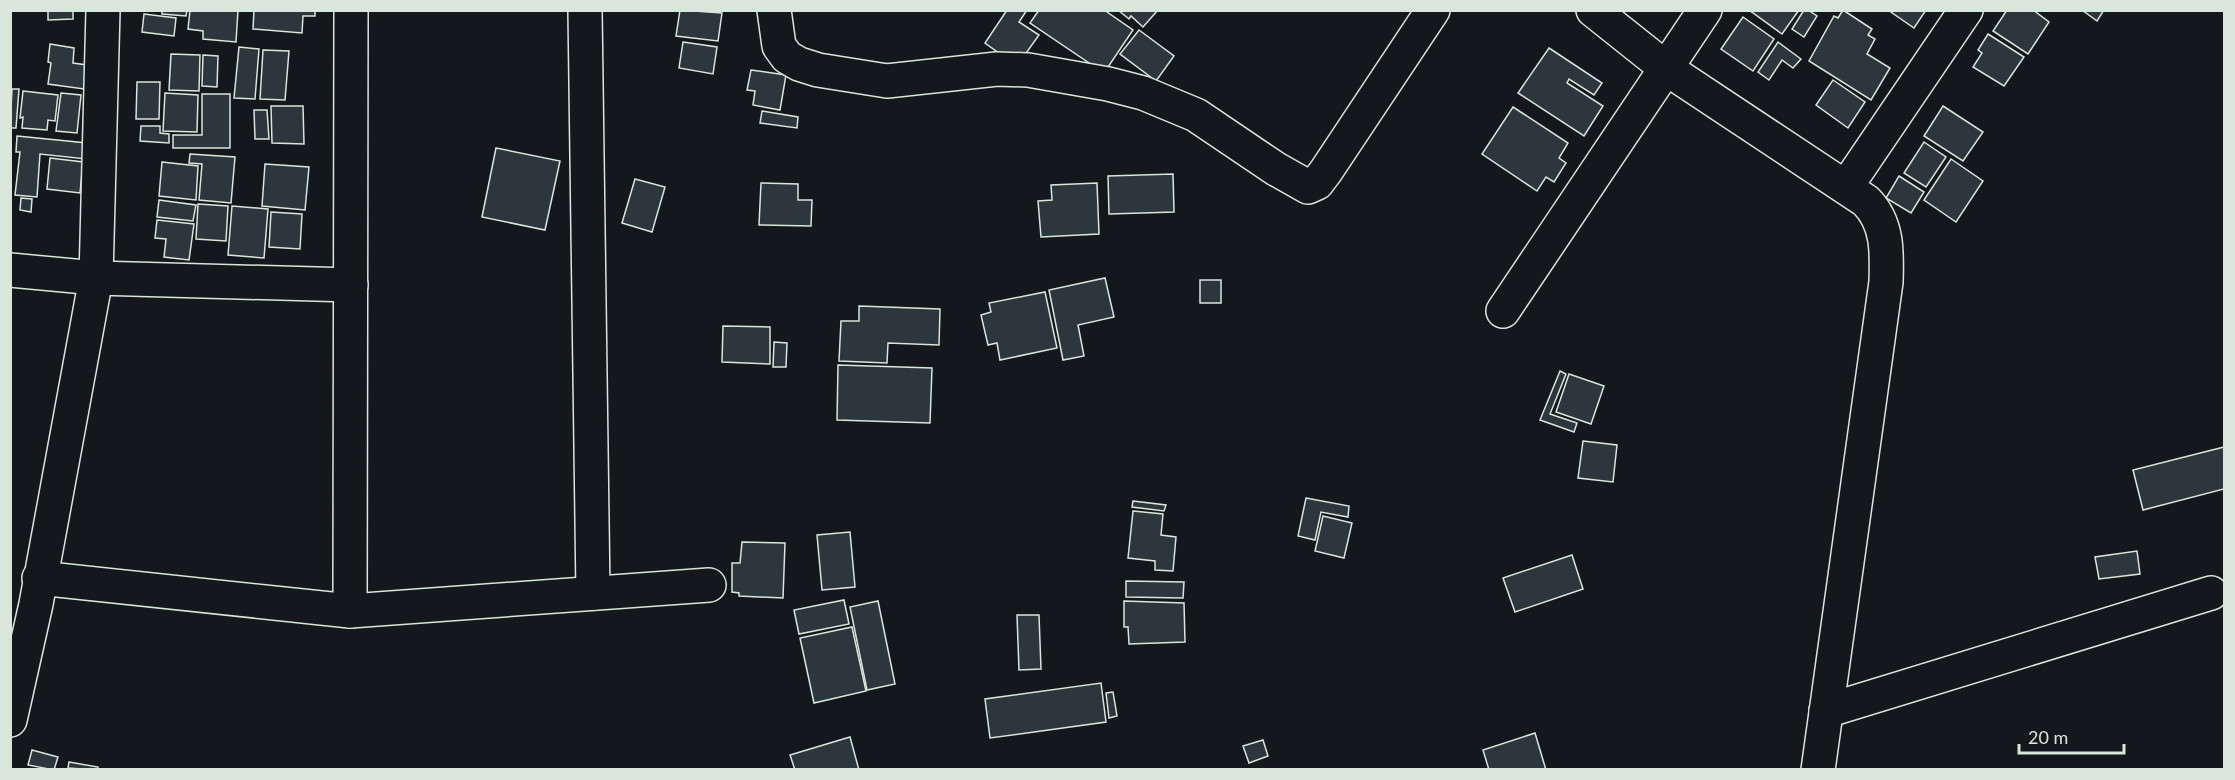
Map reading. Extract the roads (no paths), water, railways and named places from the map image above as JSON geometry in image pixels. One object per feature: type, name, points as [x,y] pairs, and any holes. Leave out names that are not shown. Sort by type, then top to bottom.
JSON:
[{"type":"street","points":[[10,720],[28,595],[96,278],[103,10]]},
{"type":"street","points":[[350,611],[351,10]]},
{"type":"street","points":[[585,10],[593,593]]},
{"type":"street","points":[[774,10],[779,46],[787,57],[799,64],[818,70],[887,81],[1007,69],[1028,70],[1108,84],[1143,93],[1196,115],[1276,169],[1308,187],[1317,183],[1326,171],[1433,10]]},
{"type":"street","points":[[1593,10],[1667,69],[1866,201],[1878,217],[1885,241],[1886,282],[1818,770]]},
{"type":"street","points":[[1503,310],[1705,10]]},
{"type":"street","points":[[1846,187],[1966,10]]},
{"type":"street","points":[[10,270],[96,278],[351,285]]},
{"type":"street","points":[[28,595],[350,611],[710,585]]},
{"type":"street","points":[[1826,711],[2211,594]]}]
